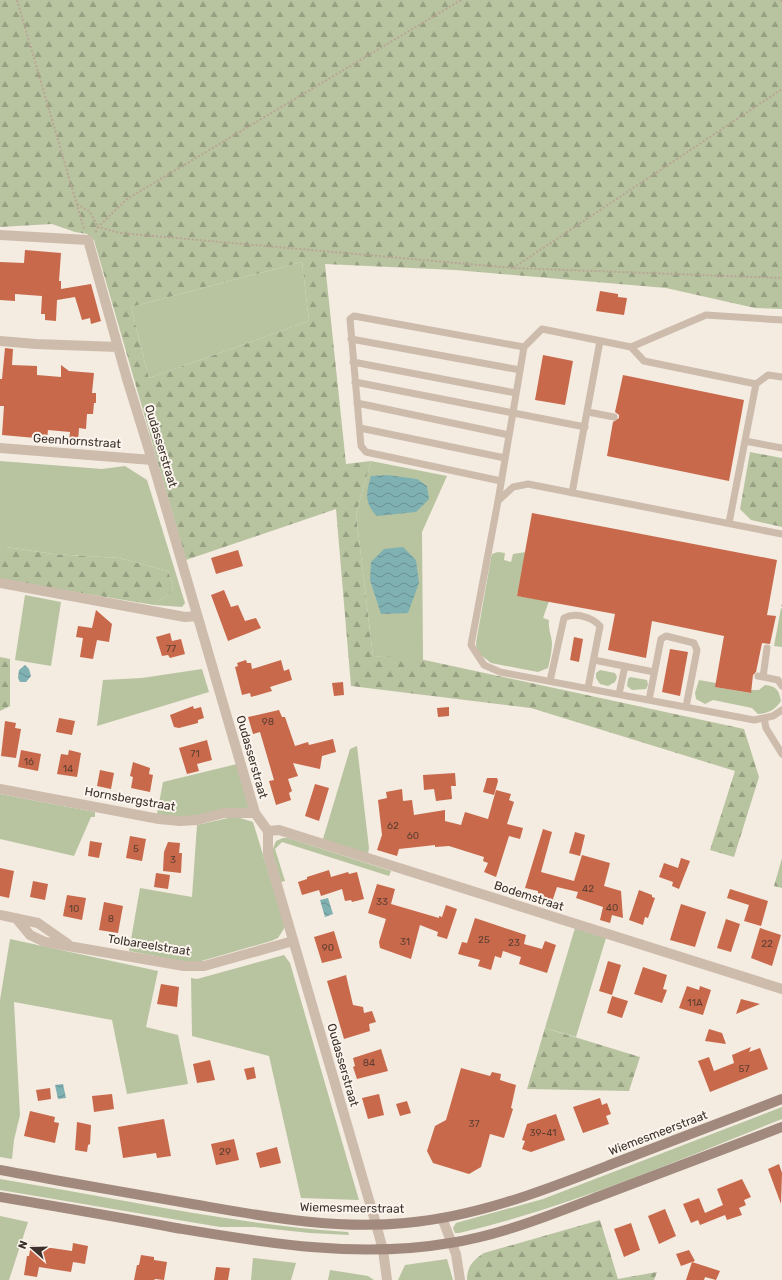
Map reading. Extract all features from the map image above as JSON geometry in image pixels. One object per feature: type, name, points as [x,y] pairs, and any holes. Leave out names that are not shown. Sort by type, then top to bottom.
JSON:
[{"type":"main road","name":"Wiemesmeerstraat","points":[[0,1170],[249,1214],[296,1220],[376,1224],[405,1223],[442,1218],[490,1208],[546,1190],[782,1099]]},
{"type":"main road","points":[[0,1197],[275,1244],[332,1249],[383,1250],[451,1243],[500,1231],[553,1214],[782,1127]]},
{"type":"street","points":[[0,235],[88,241]]},
{"type":"street","name":"Oudasserstraat","points":[[88,241],[255,813],[268,831],[268,854],[376,1224],[383,1250],[386,1280]]},
{"type":"street","points":[[0,341],[36,344],[118,346]]},
{"type":"street","name":"Geenhornstraat","points":[[0,448],[152,460]]},
{"type":"street","points":[[0,583],[185,617],[197,616]]},
{"type":"street","name":"Hornsbergstraat","points":[[0,789],[166,820],[197,820],[224,813],[255,813]]},
{"type":"street","name":"Bodemstraat","points":[[268,831],[279,830],[782,989]]},
{"type":"street","name":"Tolbareelstraat","points":[[0,915],[38,923],[69,945],[184,966],[204,966],[293,941]]},
{"type":"street","points":[[442,1218],[456,1254],[460,1280]]},
{"type":"lane","points":[[782,320],[706,315],[631,347],[542,329],[524,347],[498,501],[471,645],[484,665],[500,672],[754,720],[774,716],[782,710]]},
{"type":"lane","points":[[501,481],[366,452],[361,446],[350,319],[354,316],[524,347]]},
{"type":"lane","points":[[351,339],[520,370]]},
{"type":"lane","points":[[572,493],[600,341]]},
{"type":"lane","points":[[631,347],[644,361],[756,384]]},
{"type":"lane","points":[[354,362],[516,393]]},
{"type":"lane","points":[[729,523],[756,384],[768,375],[782,377]]},
{"type":"lane","points":[[355,382],[512,414],[585,427]]},
{"type":"lane","points":[[357,404],[509,435]]},
{"type":"lane","points":[[588,412],[614,417]]},
{"type":"lane","points":[[360,428],[505,458]]},
{"type":"lane","points":[[745,441],[782,448]]},
{"type":"lane","points":[[498,501],[513,487],[528,484],[782,534]]},
{"type":"lane","points":[[550,681],[564,618],[570,615],[594,619],[600,626],[588,688]]},
{"type":"lane","points":[[649,700],[661,639],[666,636],[694,643],[697,650],[686,707]]},
{"type":"lane","points":[[767,648],[760,677],[778,680],[782,686]]},
{"type":"lane","points":[[594,660],[654,672]]},
{"type":"lane","points":[[619,694],[625,666]]},
{"type":"lane","points":[[764,718],[766,728],[782,754]]},
{"type":"path","points":[[17,0],[88,241],[93,238],[98,227],[127,199],[461,0]]},
{"type":"path","points":[[513,268],[782,89]]},
{"type":"path","points":[[76,203],[90,212],[98,227],[120,233],[513,268],[782,278]]},
{"type":"green space","points":[[0,0],[782,0],[782,309],[755,308],[666,288],[455,270],[325,264],[346,464],[371,461],[356,514],[373,656],[415,658],[744,729],[759,777],[734,857],[710,850],[735,771],[531,708],[351,686],[336,509],[186,560],[94,240],[87,234],[75,232],[52,224],[0,227]],"holes":[[[302,262],[309,321],[149,378],[131,307]]]},
{"type":"green space","points":[[302,262],[309,321],[149,378],[131,307]]},
{"type":"green space","points":[[750,452],[782,458],[782,527],[751,520],[740,509]]},
{"type":"green space","points":[[0,461],[102,469],[125,466],[147,480],[185,603],[182,607],[154,605],[172,591],[173,585],[168,571],[119,558],[53,554],[0,546]]},
{"type":"green space","points":[[371,461],[447,476],[422,532],[423,660],[373,656],[356,514]]},
{"type":"green space","points":[[0,546],[53,554],[119,558],[168,571],[173,585],[172,591],[154,605],[2,580],[0,578]]},
{"type":"green space","points":[[498,552],[505,553],[504,560],[511,562],[513,554],[526,552],[517,596],[549,601],[543,618],[549,620],[549,629],[552,642],[551,652],[548,668],[538,672],[491,663],[477,652],[476,643],[491,558],[492,554]]},
{"type":"green space","points":[[25,595],[61,602],[51,666],[15,660]]},
{"type":"green space","points":[[781,608],[782,609],[782,647],[774,646]]},
{"type":"green space","points":[[0,657],[10,659],[10,706],[0,711]]},
{"type":"green space","points":[[202,669],[209,692],[97,726],[103,680],[142,678]]},
{"type":"green space","points":[[600,670],[615,673],[617,677],[615,682],[608,686],[600,684],[596,678],[596,673]]},
{"type":"green space","points":[[630,677],[647,680],[648,685],[646,689],[632,690],[627,686],[628,679]]},
{"type":"green space","points":[[699,680],[716,683],[716,687],[750,693],[751,690],[759,690],[765,685],[769,686],[776,689],[781,701],[771,710],[758,714],[752,708],[713,700],[705,704],[696,699],[695,693]]},
{"type":"green space","points":[[357,746],[369,848],[368,854],[323,839],[350,749]]},
{"type":"green space","points":[[237,764],[248,808],[214,814],[191,816],[168,816],[157,814],[163,782]]},
{"type":"green space","points":[[0,794],[95,812],[95,817],[91,817],[74,856],[0,839]]},
{"type":"green space","points":[[228,818],[240,818],[253,822],[285,927],[278,938],[191,963],[129,951],[140,888],[192,897],[197,825]]},
{"type":"green space","points":[[283,838],[288,838],[391,871],[389,876],[282,842],[275,849],[285,881],[281,882],[272,851],[276,841]]},
{"type":"green space","points":[[782,858],[782,888],[774,886]]},
{"type":"green space","points":[[575,928],[606,938],[576,1037],[545,1028]]},
{"type":"green space","points":[[10,939],[158,971],[146,1027],[178,1035],[188,1084],[127,1094],[112,1020],[14,1002],[20,1115],[14,1140],[12,1159],[0,1157],[0,1000]]},
{"type":"green space","points":[[284,955],[290,963],[359,1200],[301,1198],[269,1056],[192,1036],[191,978],[197,979]]},
{"type":"green space","points":[[545,1028],[640,1057],[629,1091],[527,1089]]},
{"type":"green space","points":[[782,1107],[782,1119],[582,1197],[459,1233],[455,1233],[453,1228],[456,1223],[543,1199]]},
{"type":"green space","points":[[0,1179],[217,1217],[348,1232],[349,1235],[310,1233],[254,1227],[220,1227],[0,1190]]},
{"type":"green space","points":[[0,1216],[28,1222],[9,1280],[0,1280]]},
{"type":"green space","points":[[600,1220],[618,1279],[657,1272],[654,1280],[467,1280],[468,1271],[471,1264],[484,1253]]},
{"type":"green space","points":[[253,1258],[296,1263],[291,1280],[251,1280]]},
{"type":"green space","points":[[447,1259],[453,1280],[398,1280],[405,1265]]},
{"type":"green space","points":[[330,1270],[368,1276],[374,1280],[328,1280]]},
{"type":"water","points":[[387,475],[417,479],[427,486],[429,499],[416,512],[377,516],[370,507],[367,498],[369,482],[371,476]]},
{"type":"water","points":[[403,547],[416,560],[419,583],[408,613],[381,614],[370,580],[371,562],[384,549]]},
{"type":"water","points":[[25,665],[29,669],[31,676],[26,682],[20,682],[18,678],[19,670]]},
{"type":"water","points":[[328,898],[333,914],[325,917],[320,900]]},
{"type":"water","points":[[63,1084],[66,1098],[58,1099],[55,1085]]},
{"type":"building","points":[[25,250],[61,253],[59,281],[61,281],[61,289],[91,284],[101,321],[91,324],[90,318],[82,320],[75,297],[57,300],[56,321],[45,320],[45,314],[41,314],[42,296],[15,294],[15,301],[0,300],[0,262],[24,263]]},
{"type":"building","points":[[600,291],[618,294],[618,297],[627,298],[624,315],[596,311]]},
{"type":"building","points":[[5,348],[13,349],[12,365],[37,366],[37,375],[61,377],[61,365],[69,371],[94,373],[92,393],[96,393],[96,403],[94,403],[93,414],[87,414],[86,429],[79,428],[78,442],[69,441],[70,432],[48,430],[47,439],[2,435],[4,406],[0,406],[0,379],[2,379]]},
{"type":"building","points":[[543,355],[573,361],[565,405],[535,400]]},
{"type":"building","points":[[623,375],[744,400],[729,481],[607,456],[613,422],[619,418],[619,415],[615,412]]},
{"type":"building","points":[[532,513],[777,560],[767,615],[776,616],[770,644],[762,643],[756,672],[753,675],[751,693],[715,687],[724,636],[652,621],[646,658],[608,650],[615,614],[517,596]]},
{"type":"building","points":[[238,550],[243,566],[216,574],[211,558]]},
{"type":"building","points":[[224,590],[231,607],[238,605],[245,621],[256,618],[261,628],[228,641],[211,595]]},
{"type":"building","points":[[96,610],[112,624],[109,642],[97,640],[93,659],[80,657],[83,638],[76,637],[78,626],[92,628]]},
{"type":"building","points":[[170,633],[172,641],[181,639],[185,654],[170,658],[168,655],[162,656],[156,637]]},
{"type":"building","points":[[574,637],[583,639],[579,662],[570,660]]},
{"type":"building","points":[[670,649],[688,652],[680,696],[662,692]]},
{"type":"building","points":[[246,660],[247,663],[251,663],[252,669],[281,660],[284,671],[289,669],[292,680],[270,687],[272,691],[251,697],[250,693],[242,695],[235,667],[238,666],[237,663]]},
{"type":"building","points":[[343,682],[344,695],[334,696],[332,683]]},
{"type":"building","points":[[193,706],[194,709],[201,707],[204,718],[198,720],[198,723],[179,728],[174,727],[170,715]]},
{"type":"building","points":[[449,707],[449,716],[438,717],[437,708]]},
{"type":"building","points":[[279,710],[282,717],[285,717],[295,746],[308,742],[309,745],[333,739],[336,752],[322,756],[320,769],[293,763],[298,776],[288,779],[292,791],[289,793],[291,800],[276,805],[269,781],[274,780],[260,732],[253,734],[248,717]]},
{"type":"building","points":[[59,718],[75,721],[72,735],[56,732]]},
{"type":"building","points":[[5,721],[16,723],[15,728],[21,729],[16,758],[1,756]]},
{"type":"building","points":[[207,740],[212,760],[197,764],[199,771],[187,774],[179,748]]},
{"type":"building","points":[[21,750],[41,754],[38,771],[18,767]]},
{"type":"building","points":[[69,750],[81,753],[77,777],[57,774],[61,754],[68,755]]},
{"type":"building","points":[[133,762],[150,768],[149,774],[153,775],[150,792],[131,788],[133,777],[130,776]]},
{"type":"building","points":[[100,770],[114,773],[111,789],[97,786]]},
{"type":"building","points":[[455,773],[456,786],[451,786],[452,799],[436,801],[434,789],[424,790],[423,775]]},
{"type":"building","points":[[487,778],[497,778],[498,781],[494,795],[483,792]]},
{"type":"building","points":[[315,784],[329,788],[319,821],[305,816]]},
{"type":"building","points":[[402,789],[403,801],[412,800],[414,815],[445,810],[445,821],[461,825],[465,812],[488,819],[496,790],[511,794],[509,800],[514,802],[507,824],[523,828],[520,839],[509,836],[496,877],[484,872],[488,863],[483,861],[484,857],[449,846],[435,847],[435,845],[399,849],[397,856],[377,850],[382,835],[378,800],[387,798],[386,792]]},
{"type":"building","points":[[543,829],[552,832],[541,872],[574,881],[582,855],[610,863],[604,886],[621,891],[623,918],[612,915],[610,923],[600,920],[603,907],[576,898],[578,892],[557,887],[551,905],[542,902],[544,895],[538,893],[538,891],[525,888]]},
{"type":"building","points":[[575,832],[585,835],[580,856],[569,853]]},
{"type":"building","points":[[130,836],[146,839],[142,861],[126,858]]},
{"type":"building","points":[[90,841],[102,843],[99,858],[88,856]]},
{"type":"building","points":[[168,842],[180,843],[179,853],[182,853],[181,873],[163,871],[164,852]]},
{"type":"building","points":[[681,858],[690,861],[679,889],[672,886],[673,882],[659,877],[664,863],[678,868]]},
{"type":"building","points":[[0,868],[14,871],[9,898],[0,896]]},
{"type":"building","points":[[329,870],[331,877],[348,872],[349,874],[357,872],[364,899],[352,902],[351,900],[345,901],[342,889],[321,896],[319,890],[302,895],[298,882],[307,879],[307,877]]},
{"type":"building","points":[[156,873],[170,875],[168,889],[154,887]]},
{"type":"building","points":[[33,881],[48,884],[45,900],[30,897]]},
{"type":"building","points":[[377,884],[395,889],[391,904],[439,918],[439,916],[442,917],[446,905],[457,909],[447,939],[437,936],[438,932],[420,925],[411,959],[380,948],[379,942],[386,919],[368,913]]},
{"type":"building","points":[[730,889],[768,901],[761,926],[744,921],[749,905],[727,898]]},
{"type":"building","points":[[639,890],[652,895],[652,897],[655,898],[648,918],[645,917],[643,925],[629,920]]},
{"type":"building","points":[[67,895],[86,898],[82,920],[63,916]]},
{"type":"building","points":[[104,902],[123,906],[118,933],[99,930]]},
{"type":"building","points":[[681,904],[706,912],[695,947],[670,940]]},
{"type":"building","points":[[475,918],[526,935],[524,944],[542,949],[545,941],[556,945],[547,973],[519,964],[521,957],[503,951],[501,958],[495,956],[491,970],[478,966],[480,960],[458,954],[462,942],[467,943]]},
{"type":"building","points":[[726,919],[740,924],[731,952],[717,948]]},
{"type":"building","points":[[760,928],[781,935],[772,966],[751,958]]},
{"type":"building","points":[[334,931],[342,958],[322,963],[314,937]]},
{"type":"building","points":[[608,961],[621,965],[612,995],[599,991]]},
{"type":"building","points":[[643,967],[667,975],[663,989],[667,990],[662,1003],[634,994]]},
{"type":"building","points":[[346,975],[353,1005],[363,1007],[364,1013],[372,1011],[376,1022],[369,1024],[370,1031],[344,1039],[327,981]]},
{"type":"building","points":[[161,984],[179,987],[177,1007],[157,1004]]},
{"type":"building","points":[[687,986],[699,990],[700,986],[711,990],[703,1015],[679,1008]]},
{"type":"building","points":[[612,996],[628,1001],[622,1018],[607,1013]]},
{"type":"building","points":[[741,999],[760,1004],[736,1014]]},
{"type":"building","points":[[709,1029],[722,1033],[726,1044],[705,1041]]},
{"type":"building","points":[[751,1047],[749,1052],[760,1048],[768,1069],[710,1092],[698,1061],[709,1057],[714,1071],[734,1063],[732,1055]]},
{"type":"building","points":[[381,1049],[388,1071],[357,1079],[353,1067],[355,1066],[353,1058]]},
{"type":"building","points":[[210,1060],[215,1080],[197,1083],[193,1064]]},
{"type":"building","points":[[254,1067],[256,1078],[247,1080],[244,1069]]},
{"type":"building","points":[[461,1068],[490,1076],[492,1072],[501,1074],[500,1080],[516,1085],[511,1108],[513,1109],[504,1138],[490,1134],[481,1167],[469,1174],[433,1163],[427,1151],[435,1126],[446,1120]]},
{"type":"building","points":[[50,1088],[51,1099],[38,1101],[36,1090]]},
{"type":"building","points":[[112,1094],[114,1109],[94,1112],[92,1096]]},
{"type":"building","points":[[379,1094],[384,1115],[368,1119],[362,1098]]},
{"type":"building","points":[[600,1098],[602,1105],[607,1103],[611,1114],[606,1116],[609,1124],[583,1133],[573,1107]]},
{"type":"building","points":[[407,1101],[411,1113],[400,1116],[396,1104]]},
{"type":"building","points":[[30,1111],[55,1117],[54,1122],[59,1123],[55,1143],[24,1136]]},
{"type":"building","points":[[556,1114],[565,1140],[531,1152],[522,1149],[525,1141],[522,1140],[527,1124]]},
{"type":"building","points":[[164,1119],[171,1156],[157,1158],[156,1153],[123,1158],[118,1127]]},
{"type":"building","points":[[77,1122],[91,1125],[90,1144],[88,1145],[87,1152],[75,1150]]},
{"type":"building","points":[[234,1139],[239,1160],[216,1165],[211,1144]]},
{"type":"building","points":[[277,1147],[281,1163],[260,1168],[256,1153]]},
{"type":"building","points":[[779,1164],[782,1173],[781,1204],[768,1169]]},
{"type":"building","points":[[742,1179],[751,1197],[744,1200],[746,1205],[739,1208],[742,1215],[727,1220],[725,1215],[700,1225],[698,1220],[691,1223],[683,1204],[699,1198],[705,1213],[723,1205],[717,1189]]},
{"type":"building","points":[[665,1209],[676,1236],[659,1244],[648,1216]]},
{"type":"building","points":[[631,1223],[640,1250],[624,1257],[614,1229]]},
{"type":"building","points":[[73,1243],[88,1246],[85,1264],[73,1262],[71,1272],[39,1267],[37,1277],[24,1275],[27,1256],[29,1256],[31,1245],[72,1251]]},
{"type":"building","points":[[689,1250],[695,1261],[681,1266],[676,1254]]},
{"type":"building","points":[[141,1255],[154,1257],[154,1260],[167,1262],[164,1280],[134,1280]]},
{"type":"building","points":[[692,1262],[720,1271],[716,1280],[705,1277],[704,1280],[686,1280]]},
{"type":"building","points":[[216,1267],[230,1268],[228,1280],[214,1280]]}]
